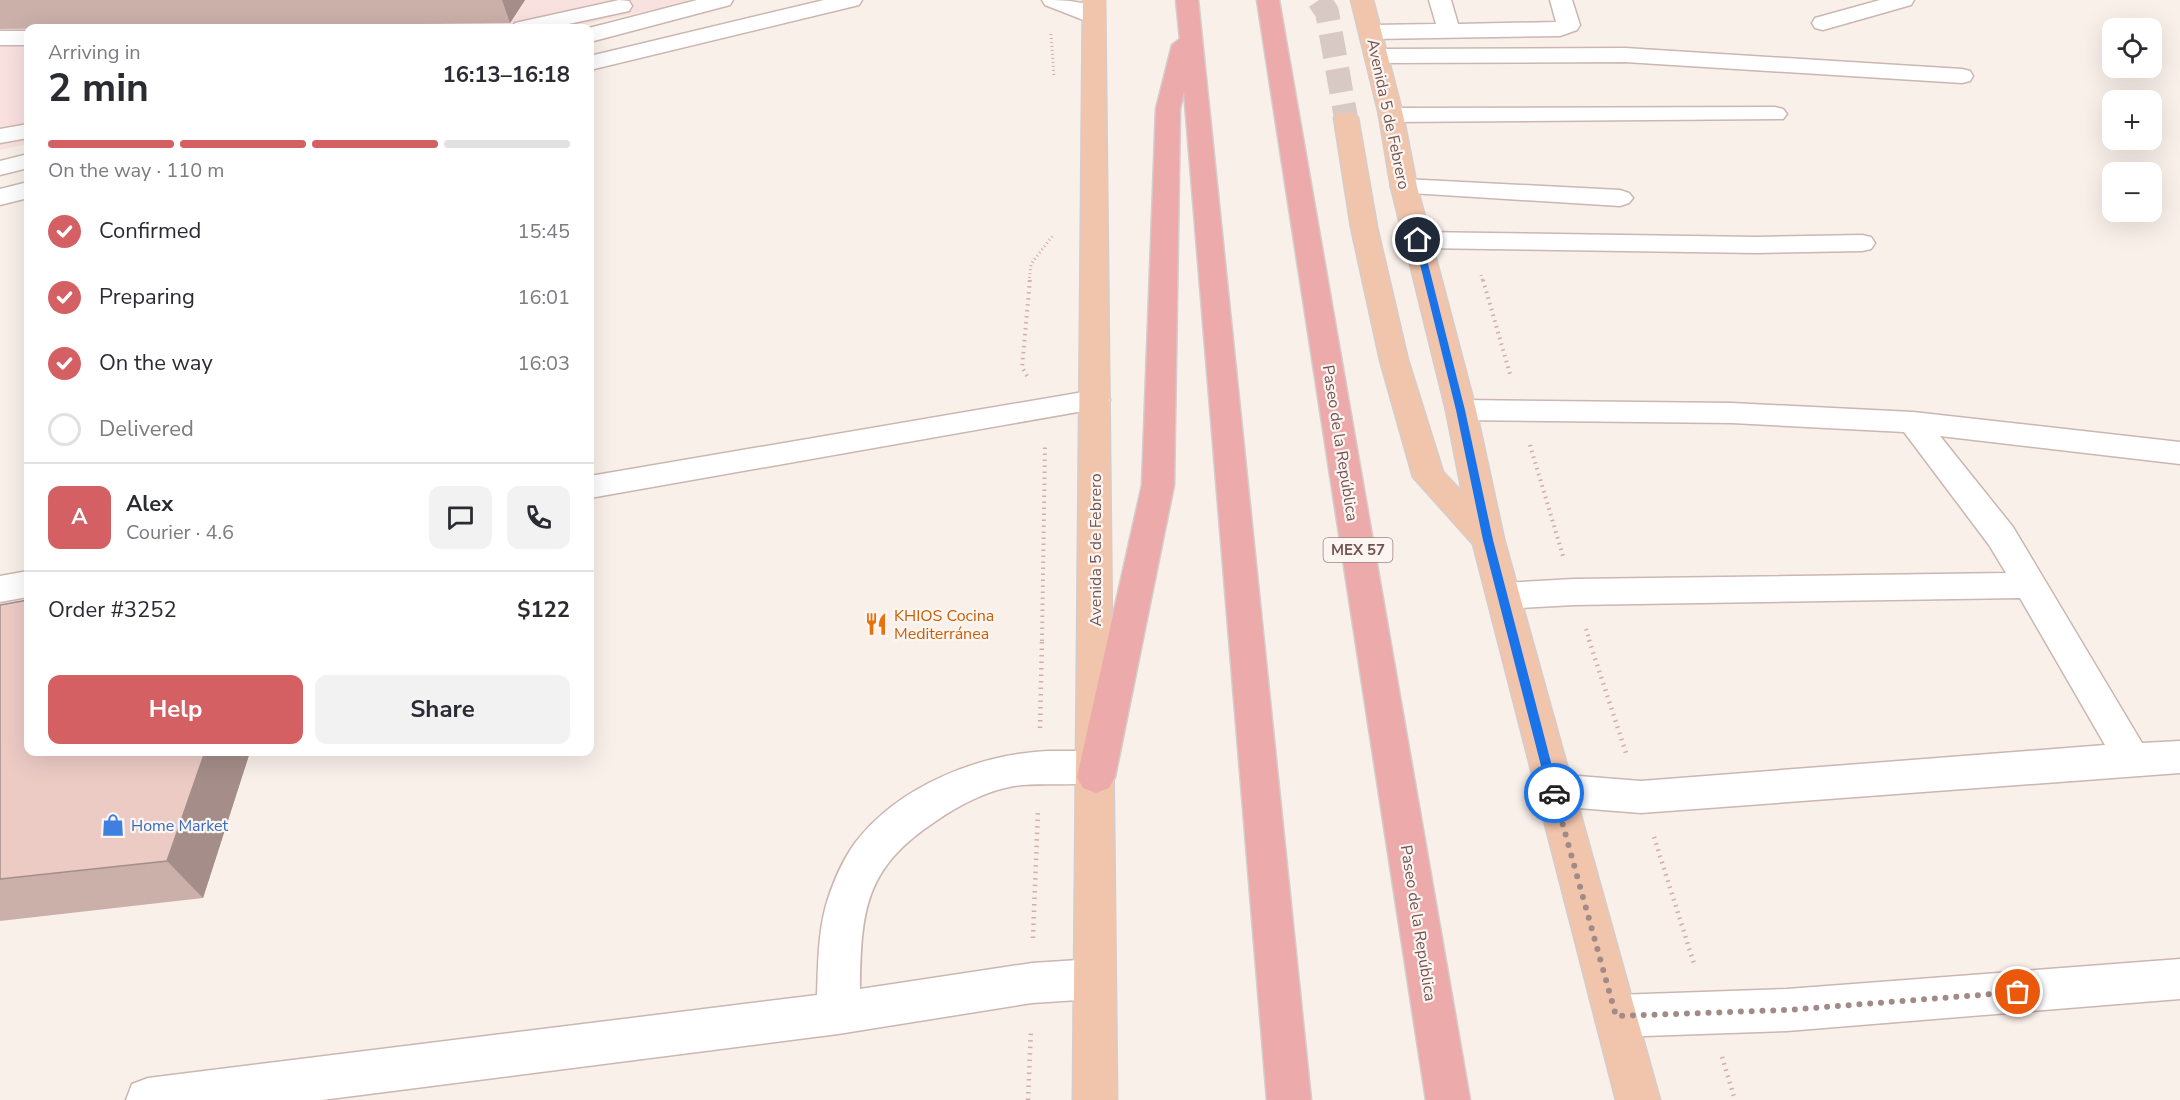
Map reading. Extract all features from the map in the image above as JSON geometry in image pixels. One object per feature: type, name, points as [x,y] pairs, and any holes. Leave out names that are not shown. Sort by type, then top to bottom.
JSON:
[{"type":"highway","name":"Paseo de la República","points":[[1268,0],[1448,1100]]},
{"type":"highway","points":[[1096,772],[1158,484],[1168,110],[1188,10]]},
{"type":"highway","points":[[1188,10],[1289,1100]]},
{"type":"main road","name":"Avenida 5 de Febrero","points":[[1362,0],[1390,115],[1404,187],[1461,410],[1488,540],[1553,790],[1638,1100]]},
{"type":"main road","name":"Avenida 5 de Febrero","points":[[1094,8],[1095,1100]]},
{"type":"main road","points":[[1346,118],[1364,227],[1394,360],[1429,477],[1488,540]]},
{"type":"street","points":[[541,24],[648,0]]},
{"type":"street","points":[[594,34],[722,0]]},
{"type":"street","points":[[594,62],[851,0]]},
{"type":"street","points":[[1053,0],[1094,8]]},
{"type":"street","points":[[1440,0],[1449,31]]},
{"type":"street","points":[[1374,44],[1449,31],[1560,29],[1569,25],[1561,0]]},
{"type":"street","points":[[1823,23],[1903,0]]},
{"type":"street","points":[[0,38],[24,38]]},
{"type":"street","points":[[1374,44],[1625,55],[1962,76]]},
{"type":"street","points":[[1390,115],[1775,114]]},
{"type":"street","points":[[0,136],[24,132]]},
{"type":"street","points":[[0,168],[24,162]]},
{"type":"street","points":[[1404,187],[1620,198]]},
{"type":"street","points":[[0,197],[24,191]]},
{"type":"street","points":[[1418,240],[1757,245],[1862,243]]},
{"type":"street","points":[[594,487],[1095,400]]},
{"type":"street","points":[[1461,410],[1732,413],[1913,422],[2180,453]]},
{"type":"street","points":[[1913,422],[2001,536],[2132,759]]},
{"type":"street","points":[[1504,596],[1574,592],[2030,585]]},
{"type":"street","points":[[0,589],[24,586]]},
{"type":"street","points":[[1553,790],[1641,796],[2132,759],[2180,758]]},
{"type":"street","points":[[838,1013],[842,938],[849,897],[869,855],[898,826],[934,800],[1000,773],[1039,768],[1096,772]]},
{"type":"street","points":[[148,1100],[838,1013],[1032,983],[1094,979]]},
{"type":"street","points":[[1616,1016],[1787,1010],[2180,979]]},
{"type":"path","points":[[1051,24],[1054,82]]},
{"type":"path","points":[[1028,1100],[1039,768],[1045,409],[1022,367],[1031,264],[1056,232]]},
{"type":"shaded area","points":[[0,0],[700,0],[585,24],[24,24],[24,145],[0,150]]},
{"type":"building","name":"Home Market","points":[[24,601],[24,756],[204,756],[167,861],[0,879],[0,605]]},
{"type":"tunnel","points":[[1319,0],[1327,12],[1346,118]]},
{"type":"way so far","points":[[1554,793],[1616,1016],[1787,1010],[2018,992]]},
{"type":"place","name":"KHIOS Cocina Mediterránea","points":[[876,624]]},
{"type":"place","name":"Home Market","points":[[113,825]]},
{"type":"route","points":[[1418,240],[1461,410],[1488,540],[1554,793]]}]
